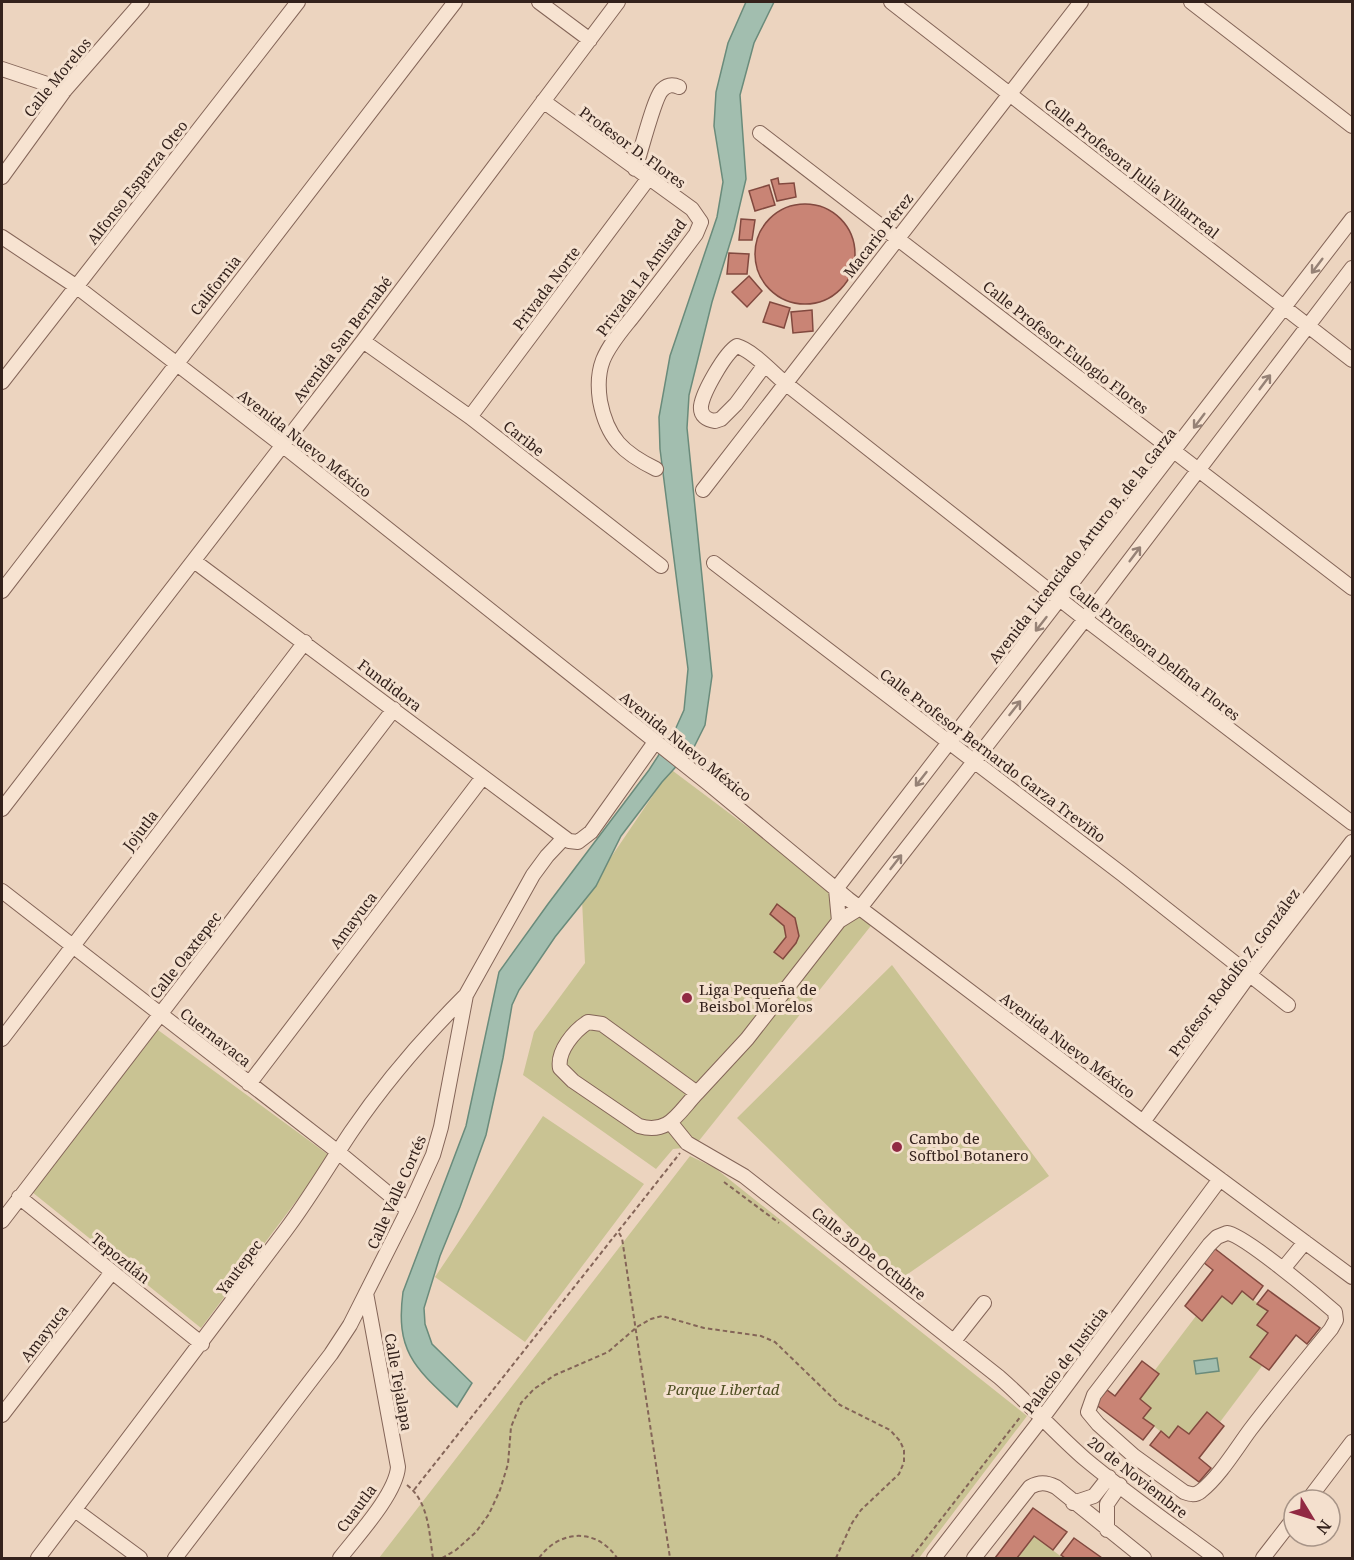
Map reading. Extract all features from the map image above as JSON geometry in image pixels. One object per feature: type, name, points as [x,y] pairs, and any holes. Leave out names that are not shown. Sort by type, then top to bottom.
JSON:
[{"type":"street","name":"Calle Morelos","points":[[2,177],[65,90],[142,2]]},
{"type":"street","name":"Alfonso Esparza Oteo","points":[[2,382],[298,2]]},
{"type":"street","name":"California","points":[[2,591],[175,363],[455,2]]},
{"type":"street","points":[[538,2],[590,40]]},
{"type":"street","name":"Avenida San Bernabé","points":[[2,809],[363,341],[618,2]]},
{"type":"street","name":"Calle Profesora Julia Villarreal","points":[[891,2],[1353,360]]},
{"type":"street","name":"Macario Pérez","points":[[703,490],[1081,2]]},
{"type":"street","points":[[1191,2],[1353,126]]},
{"type":"street","points":[[2,69],[65,90]]},
{"type":"street","points":[[635,169],[657,96],[667,86],[672,84],[679,87]]},
{"type":"street","name":"Profesor D. Flores","points":[[543,101],[692,209],[701,222]]},
{"type":"street","name":"Calle Profesor Eulogio Flores","points":[[760,133],[1353,588]]},
{"type":"street","name":"Privada Norte","points":[[470,417],[648,178]]},
{"type":"street","name":"Avenida Licenciado Arturo B. de la Garza","points":[[836,889],[1353,219]]},
{"type":"street","name":"Privada La Amistad","points":[[656,469],[627,452],[608,429],[599,392],[600,370],[613,342],[696,234],[701,222]]},
{"type":"street","name":"Avenida Nuevo México","points":[[2,237],[77,286],[282,445],[860,908],[1353,1277]]},
{"type":"street","points":[[697,1093],[602,1024],[588,1022],[583,1026],[563,1049],[559,1063],[564,1074],[639,1126],[660,1129],[670,1122],[697,1093],[747,1039],[838,921],[860,908],[1085,619],[1353,268]]},
{"type":"street","name":"Caribe","points":[[363,341],[470,417],[661,566]]},
{"type":"street","name":"Calle Profesora Delfina Flores","points":[[764,366],[728,412],[715,421],[707,419],[702,412],[701,405],[715,376],[732,350],[737,346],[742,347],[1085,619],[1353,823]]},
{"type":"street","name":"Fundidora","points":[[194,561],[394,709],[563,839]]},
{"type":"street","name":"Calle Profesor Bernardo Garza Treviño","points":[[714,563],[1288,1005]]},
{"type":"street","name":"Jojutla","points":[[2,1039],[305,642]]},
{"type":"street","name":"Calle Oaxtepec","points":[[2,1221],[394,709]]},
{"type":"street","points":[[563,839],[574,842],[586,837],[657,744]]},
{"type":"street","name":"Amayuca","points":[[249,1084],[483,777]]},
{"type":"street","name":"Calle Valle Cortés","points":[[175,1558],[331,1354],[350,1325],[433,1155],[441,1128],[466,995],[533,875],[563,839]]},
{"type":"street","name":"Profesor Rodolfo Z. González","points":[[1143,1122],[1250,974],[1353,842]]},
{"type":"street","points":[[836,889],[838,921]]},
{"type":"street","name":"Cuernavaca","points":[[2,891],[338,1152],[408,1210]]},
{"type":"street","name":"Yautepec","points":[[38,1558],[202,1344],[315,1190],[338,1152],[408,1056],[466,995]]},
{"type":"street","name":"Calle 30 De Octubre","points":[[670,1122],[687,1143],[744,1176],[1008,1384],[1043,1418]]},
{"type":"street","name":"Palacio de Justicia","points":[[934,1558],[1043,1418],[1220,1179]]},
{"type":"street","name":"Tepoztlán","points":[[19,1197],[202,1344]]},
{"type":"street","points":[[1232,1233],[1283,1269],[1331,1309],[1336,1315],[1336,1320],[1205,1487],[1195,1495],[1184,1492],[1134,1456],[1098,1424],[1088,1412],[1090,1401],[1217,1237],[1232,1233]]},
{"type":"street","points":[[1283,1269],[1305,1242]]},
{"type":"street","name":"Amayuca","points":[[2,1415],[112,1272]]},
{"type":"street","name":"Calle Tejalapa","points":[[366,1293],[398,1467],[397,1477]]},
{"type":"street","points":[[954,1341],[984,1303]]},
{"type":"street","name":"20 de Noviembre","points":[[1043,1418],[1071,1446],[1114,1481],[1216,1558]]},
{"type":"street","points":[[1317,1488],[1353,1442]]},
{"type":"street","name":"Cuautla","points":[[340,1558],[386,1497],[397,1477]]},
{"type":"street","points":[[1073,1503],[1089,1499],[1114,1481]]},
{"type":"street","points":[[1107,1530],[1107,1504],[1114,1481]]},
{"type":"street","points":[[974,1558],[1030,1487],[1037,1484],[1050,1484],[1144,1558]]},
{"type":"street","points":[[75,1510],[140,1558]]},
{"type":"street","points":[[1263,1558],[1282,1533]]},
{"type":"path","points":[[414,1490],[678,1154],[686,1153]]},
{"type":"path","points":[[724,1182],[782,1225]]},
{"type":"path","points":[[619,1232],[622,1238],[637,1327],[670,1558]]},
{"type":"path","points":[[442,1558],[456,1550],[476,1532],[489,1514],[505,1473],[511,1427],[521,1404],[534,1389],[555,1375],[608,1352],[637,1327],[662,1316],[680,1319],[704,1328],[761,1336],[775,1342],[840,1405],[895,1435],[904,1450],[904,1462],[899,1474],[861,1510],[852,1523],[836,1558]]},
{"type":"path","points":[[911,1558],[1014,1426],[1023,1410]]},
{"type":"path","points":[[397,1477],[414,1490],[424,1505],[433,1558]]},
{"type":"path","points":[[539,1558],[546,1548],[556,1542],[566,1537],[576,1536],[589,1537],[611,1550],[617,1558]]},
{"type":"green space","name":"Liga Pequeña de Beisbol Morelos","points":[[669,768],[874,922],[694,1147],[673,1149],[656,1169],[523,1075],[534,1032],[585,963],[582,900],[662,782]]},
{"type":"green space","name":"Cambo de Softbol Botanero","points":[[892,965],[1049,1176],[902,1278],[737,1118]]},
{"type":"green space","points":[[158,1030],[330,1156],[201,1328],[32,1192]]},
{"type":"green space","points":[[543,1116],[644,1184],[525,1342],[435,1277]]},
{"type":"green space","name":"Parque Libertad","points":[[690,1156],[715,1168],[1027,1416],[919,1558],[379,1558]]},
{"type":"green space","points":[[1242,1291],[1268,1311],[1257,1325],[1268,1333],[1250,1357],[1262,1366],[1220,1422],[1207,1412],[1189,1434],[1169,1438],[1143,1418],[1151,1408],[1140,1399],[1159,1374],[1155,1370],[1196,1316],[1202,1321],[1222,1296],[1233,1304]]},
{"type":"green space","points":[[1034,1536],[1063,1558],[1017,1558]]},
{"type":"shaded area","points":[[746,2],[774,2],[754,43],[740,95],[746,179],[689,395],[687,428],[712,676],[705,725],[694,747],[662,782],[621,836],[596,886],[555,937],[519,990],[512,1005],[486,1135],[440,1256],[424,1308],[425,1324],[432,1344],[472,1383],[457,1407],[430,1381],[411,1357],[402,1330],[403,1292],[466,1126],[499,972],[649,770],[675,730],[684,710],[688,669],[660,449],[659,417],[670,356],[717,217],[723,182],[714,126],[716,92],[728,43]]},
{"type":"shaded area","points":[[1217,1358],[1219,1371],[1196,1374],[1194,1361]]},
{"type":"building","points":[[778,178],[779,184],[794,183],[796,197],[777,201],[771,180]]},
{"type":"building","points":[[769,185],[775,205],[755,211],[749,191]]},
{"type":"building","points":[[805,204],[833,212],[847,226],[855,254],[847,282],[833,296],[805,304],[777,296],[763,282],[755,254],[763,226],[777,212]]},
{"type":"building","points":[[741,219],[755,220],[752,240],[739,240]]},
{"type":"building","points":[[729,253],[749,254],[747,274],[727,274]]},
{"type":"building","points":[[749,276],[762,291],[747,307],[732,292]]},
{"type":"building","points":[[770,302],[790,308],[784,328],[763,322]]},
{"type":"building","points":[[812,310],[813,331],[793,333],[791,312]]},
{"type":"building","points":[[777,904],[795,918],[799,936],[783,959],[774,952],[786,937],[784,926],[770,914]]},
{"type":"building","points":[[1214,1248],[1263,1286],[1253,1300],[1242,1291],[1232,1304],[1222,1296],[1202,1321],[1185,1306],[1213,1270],[1203,1262]]},
{"type":"building","points":[[1268,1290],[1320,1328],[1307,1344],[1296,1335],[1269,1370],[1250,1357],[1268,1333],[1257,1325],[1268,1311],[1257,1304]]},
{"type":"building","points":[[1142,1361],[1159,1374],[1140,1399],[1151,1408],[1143,1418],[1154,1426],[1143,1440],[1095,1404],[1107,1390],[1115,1396]]},
{"type":"building","points":[[1207,1412],[1224,1426],[1199,1458],[1211,1468],[1199,1482],[1150,1445],[1161,1431],[1169,1438],[1178,1426],[1189,1434]]},
{"type":"building","points":[[1033,1508],[1067,1532],[1053,1550],[1034,1536],[1017,1558],[995,1558]]},
{"type":"building","points":[[1074,1538],[1102,1558],[1065,1558],[1061,1555]]},
{"type":"place","name":"Liga Pequeña de Beisbol Morelos","points":[[687,998]]},
{"type":"place","name":"Cambo de Softbol Botanero","points":[[897,1147]]}]
